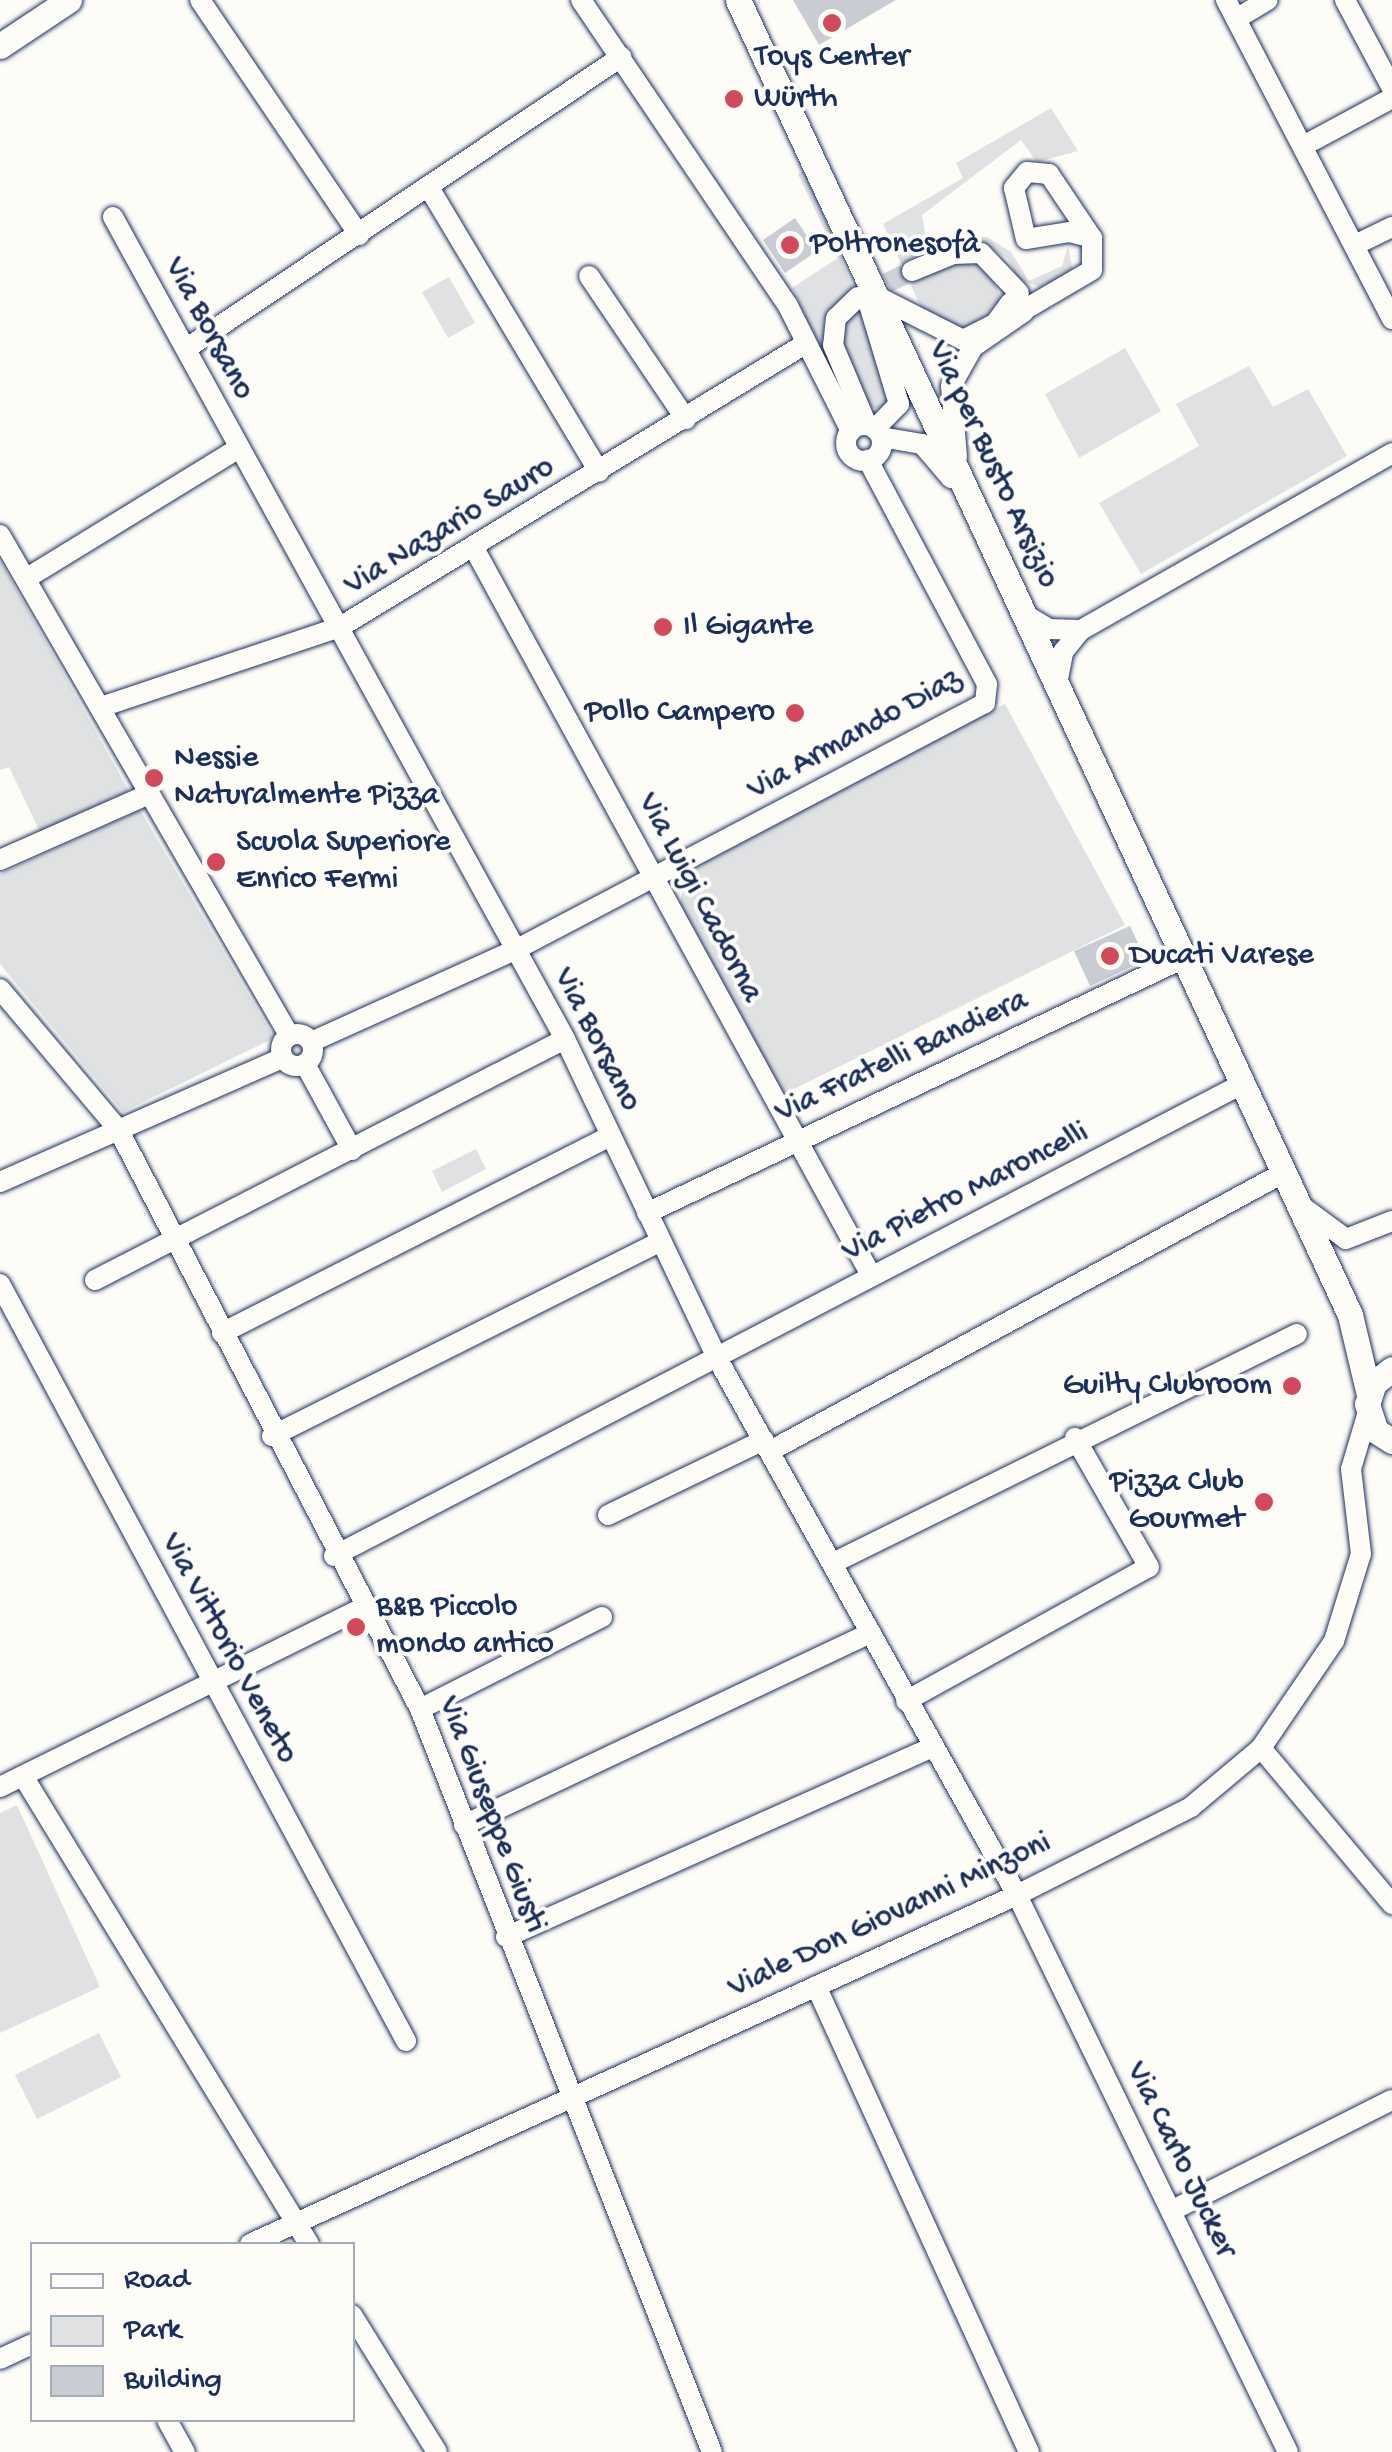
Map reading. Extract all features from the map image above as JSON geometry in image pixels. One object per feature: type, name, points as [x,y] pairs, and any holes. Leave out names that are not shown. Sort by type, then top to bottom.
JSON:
[{"type":"main road","points":[[0,46],[69,0]]},
{"type":"main road","name":"Via per Busto Arsizio","points":[[738,0],[850,243],[869,298],[987,534],[1184,958]]},
{"type":"main road","name":"Viale Don Giovanni Minzoni","points":[[1184,958],[1350,1315],[1368,1404]]},
{"type":"main road","name":"Viale Don Giovanni Minzoni","points":[[1350,1315],[1392,1356]]},
{"type":"main road","points":[[1388,1439],[1368,1404],[1392,1369]]},
{"type":"street","points":[[200,0],[359,235]]},
{"type":"street","points":[[580,0],[805,344],[868,430],[904,436],[937,457],[987,534]]},
{"type":"street","points":[[1268,0],[1231,10],[1392,319]]},
{"type":"street","points":[[1346,0],[1392,88]]},
{"type":"street","points":[[187,348],[620,57]]},
{"type":"street","points":[[1304,146],[1392,98]]},
{"type":"street","points":[[428,186],[599,472]]},
{"type":"street","name":"Via Borsano","points":[[113,217],[564,1039],[717,1358],[835,1562],[930,1748],[1017,1895]]},
{"type":"street","points":[[1355,245],[1392,227]]},
{"type":"street","points":[[850,243],[899,404],[868,430],[848,450],[868,460],[868,430],[833,344],[836,318],[869,298],[963,340],[994,324],[1018,298],[1062,289],[1092,270],[1092,238]]},
{"type":"street","points":[[912,272],[966,251],[996,262],[1018,298]]},
{"type":"street","points":[[588,276],[686,419]]},
{"type":"street","points":[[960,479],[951,386],[973,347],[1018,298]]},
{"type":"street","name":"Via Nazario Sauro","points":[[100,707],[340,628],[475,550],[805,344]]},
{"type":"street","points":[[26,578],[239,448]]},
{"type":"street","points":[[1057,684],[1063,652],[1081,630],[1392,453]]},
{"type":"street","name":"Via Armando Diaz","points":[[311,1042],[515,950],[985,703],[987,684],[868,460]]},
{"type":"street","points":[[0,536],[289,1035],[311,1042],[305,1064],[352,1150]]},
{"type":"street","name":"Via Luigi Cadorna","points":[[475,550],[871,1275]]},
{"type":"street","points":[[1024,614],[1050,629],[1081,630]]},
{"type":"street","points":[[0,860],[147,794]]},
{"type":"street","name":"Via Fratelli Bandiera","points":[[647,1214],[795,1140],[1184,958]]},
{"type":"street","name":"Via Giuseppe Giusti","points":[[0,989],[118,1129],[334,1556],[420,1708],[506,1937],[712,2452]]},
{"type":"street","points":[[282,1058],[289,1035]]},
{"type":"street","points":[[96,1280],[564,1039]]},
{"type":"street","points":[[0,1182],[282,1058],[305,1064]]},
{"type":"street","name":"Via Pietro Maroncelli","points":[[334,1556],[1244,1083]]},
{"type":"street","points":[[222,1333],[611,1136]]},
{"type":"street","points":[[608,1515],[767,1445],[1283,1173]]},
{"type":"street","points":[[1296,1203],[1359,1240],[1392,1222]]},
{"type":"street","points":[[272,1436],[660,1242]]},
{"type":"street","name":"Via Vittorio Veneto","points":[[0,1284],[406,2040]]},
{"type":"street","points":[[835,1562],[1075,1438],[1297,1334]]},
{"type":"street","name":"Viale Don Giovanni Minzoni","points":[[254,2242],[1017,1895],[1191,1807],[1261,1748],[1306,1691],[1353,1589],[1360,1554],[1351,1469],[1368,1404]]},
{"type":"street","points":[[906,1701],[1149,1567],[1075,1438]]},
{"type":"street","points":[[1351,1469],[1367,1445],[1388,1439]]},
{"type":"street","points":[[0,1787],[364,1607]]},
{"type":"street","points":[[420,1708],[602,1617]]},
{"type":"street","points":[[464,1825],[871,1633]]},
{"type":"street","points":[[506,1937],[930,1748]]},
{"type":"street","points":[[1261,1748],[1392,1904]]},
{"type":"street","points":[[23,1776],[308,2242]]},
{"type":"street","name":"Via Carlo Jucker","points":[[1017,1895],[1288,2452]]},
{"type":"street","points":[[816,1986],[1029,2452]]},
{"type":"street","points":[[1170,2211],[1392,2100]]},
{"type":"street","points":[[355,2319],[437,2452]]},
{"type":"street","points":[[0,2359],[30,2345]]},
{"type":"street","points":[[168,2422],[184,2452]]},
{"type":"green space","points":[[1051,108],[1078,151],[1037,162],[1021,140],[922,215],[926,238],[987,237],[1011,252],[1029,281],[1062,266],[1068,246],[1073,272],[1040,287],[1018,279],[1008,259],[984,243],[942,244],[907,261],[914,276],[955,258],[985,264],[1002,300],[968,333],[924,314],[883,224],[963,178],[956,163]]},
{"type":"green space","points":[[805,170],[853,287],[824,319],[825,358],[792,288],[838,258],[798,174]]},
{"type":"green space","points":[[449,277],[475,323],[448,338],[422,292]]},
{"type":"green space","points":[[862,306],[891,398],[884,410],[870,407],[841,345],[844,322]]},
{"type":"green space","points":[[1125,348],[1161,411],[1079,458],[1045,394]]},
{"type":"green space","points":[[1249,366],[1273,407],[1308,389],[1347,456],[1141,574],[1099,503],[1199,446],[1176,404]]},
{"type":"green space","points":[[0,560],[129,791],[40,832],[9,767],[0,770]]},
{"type":"green space","points":[[1005,704],[1125,925],[784,1094],[680,903],[686,872]]},
{"type":"green space","points":[[140,810],[274,1038],[123,1112],[0,964],[0,874]]},
{"type":"green space","points":[[476,1149],[486,1169],[442,1192],[432,1171]]},
{"type":"green space","points":[[17,1805],[100,1987],[0,2033],[0,1813]]},
{"type":"green space","points":[[99,2033],[121,2077],[37,2119],[15,2075]]},
{"type":"building","name":"Toys Center","points":[[793,0],[896,0],[819,45]]},
{"type":"building","name":"Poltronesofà","points":[[795,218],[817,251],[785,273],[763,240]]},
{"type":"building","name":"Ducati Varese","points":[[1130,926],[1146,960],[1090,986],[1074,951]]},
{"type":"tunnel","points":[[860,296],[912,271]]},
{"type":"place","name":"Toys Center","points":[[832,23]]},
{"type":"place","name":"Würth","points":[[734,99]]},
{"type":"place","name":"Poltronesofà","points":[[790,245]]},
{"type":"place","name":"Il Gigante","points":[[663,627]]},
{"type":"place","name":"Pollo Campero","points":[[795,713]]},
{"type":"place","name":"Nessie Naturalmente Pizza","points":[[154,778]]},
{"type":"place","name":"Scuola Superiore Enrico Fermi","points":[[216,862]]},
{"type":"place","name":"Ducati Varese","points":[[1110,956]]},
{"type":"place","name":"Guilty Clubroom","points":[[1292,1386]]},
{"type":"place","name":"Pizza Club Gourmet","points":[[1264,1502]]},
{"type":"place","name":"B&B Piccolo mondo antico","points":[[356,1627]]}]
